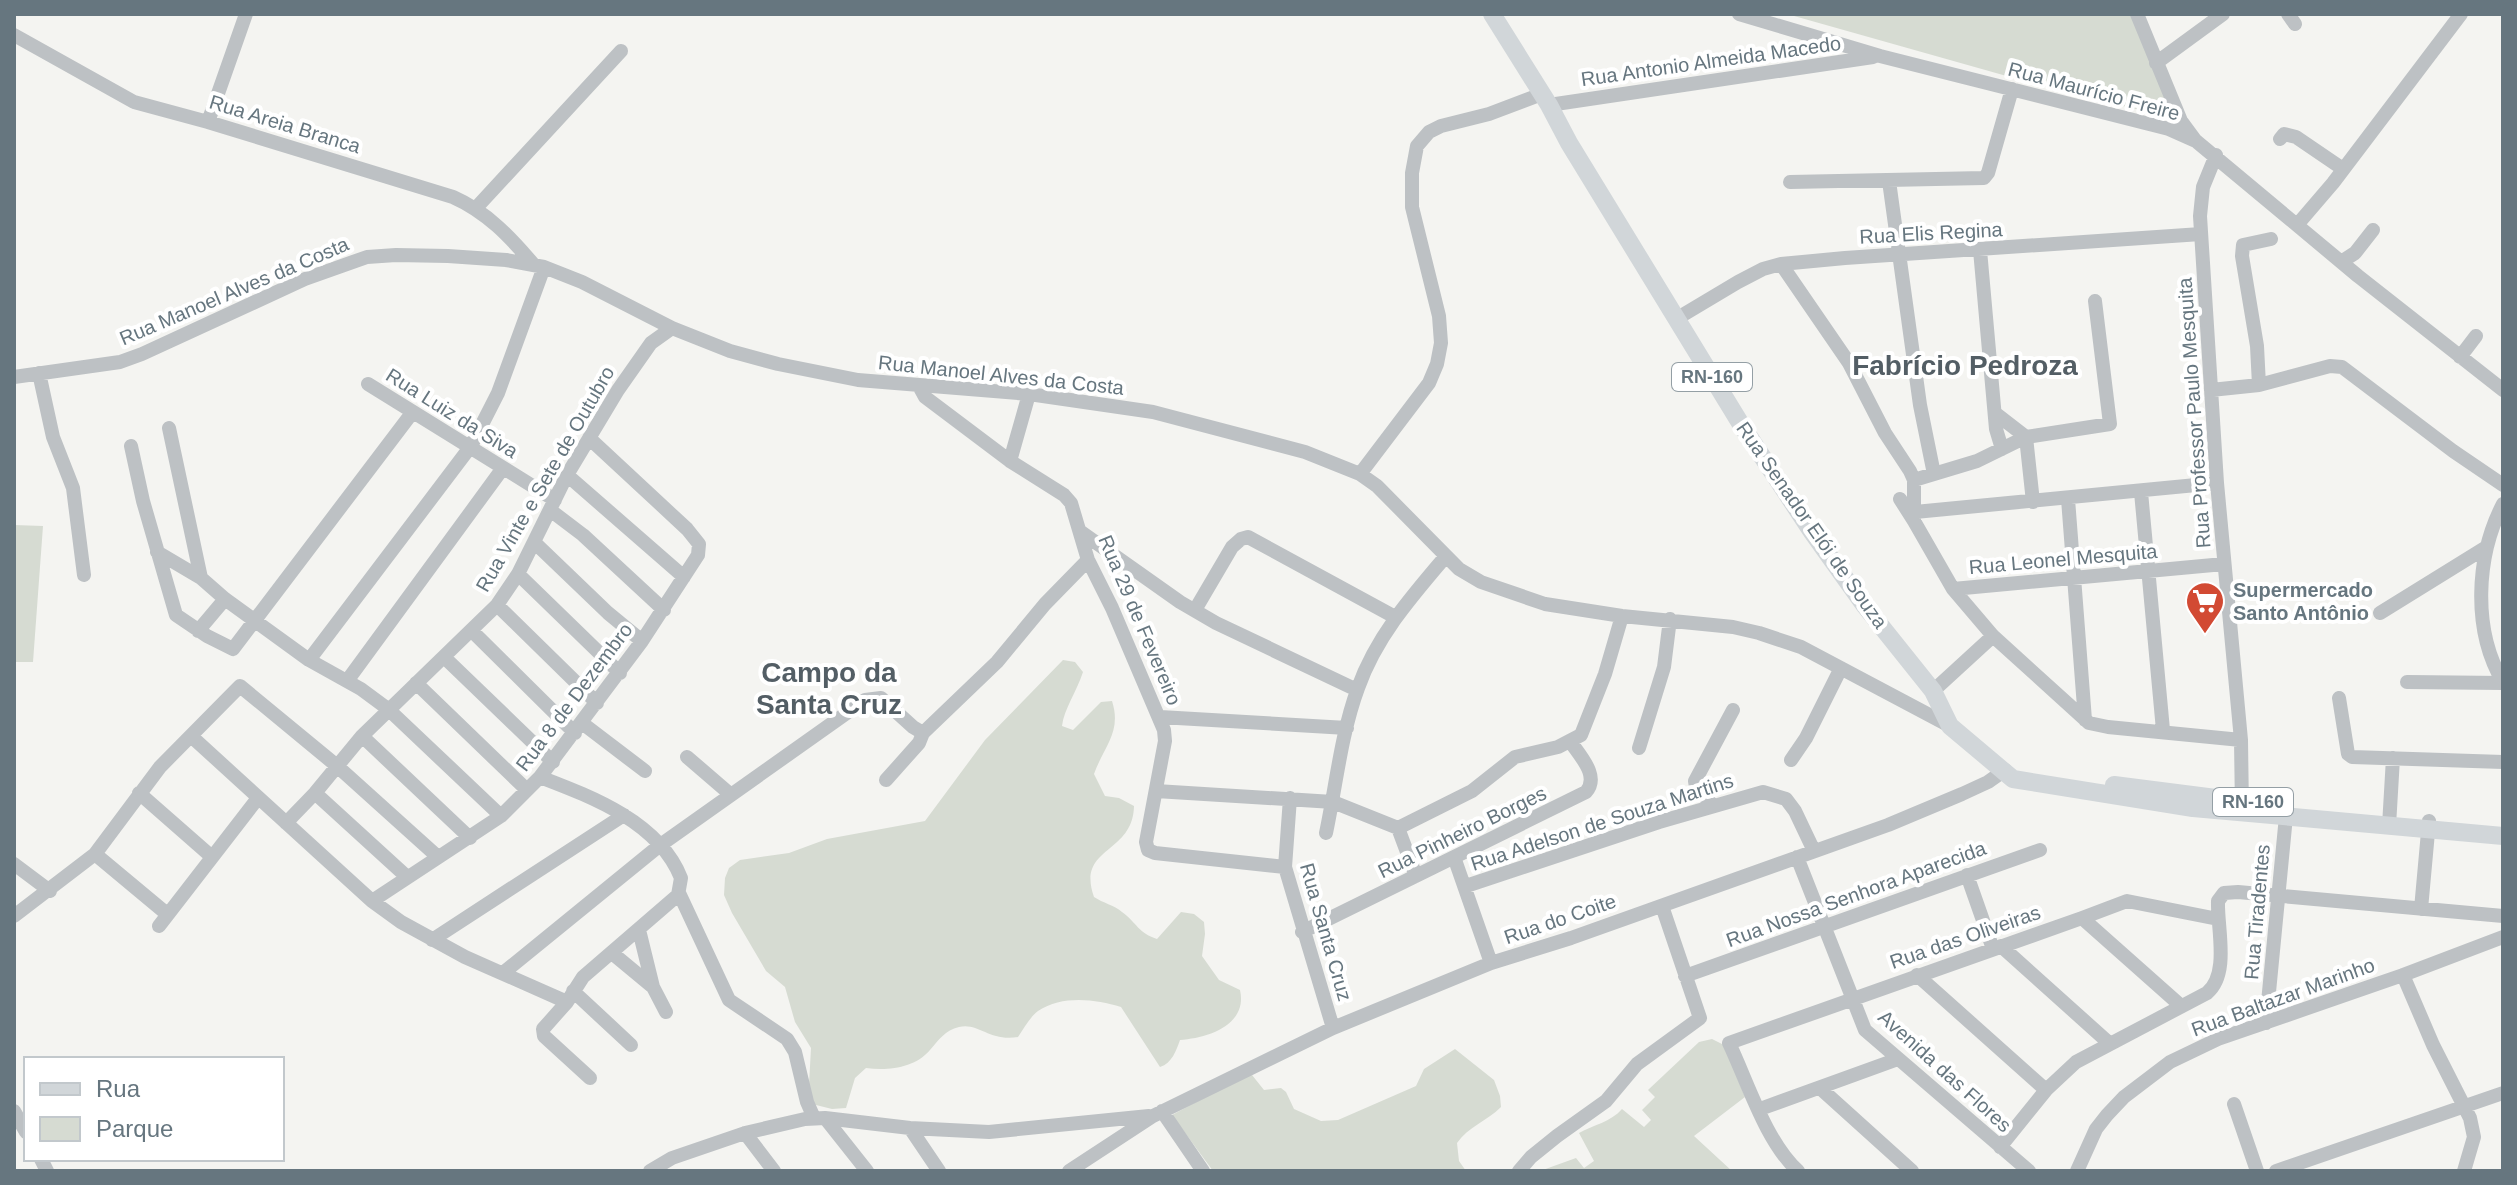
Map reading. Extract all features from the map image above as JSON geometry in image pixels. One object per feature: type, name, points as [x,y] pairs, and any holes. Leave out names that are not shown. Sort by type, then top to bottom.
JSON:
[{"type":"main road","name":"Rua Senador Elói de Souza","points":[[1492,14],[1768,466],[1865,606],[1933,691],[1950,726],[1983,756],[2013,779],[2503,836]]},
{"type":"main road","name":"Rua Senador Elói de Souza","points":[[2428,826],[2503,829]]},
{"type":"street","points":[[208,122],[246,14]]},
{"type":"street","name":"Rua Maurício Freire","points":[[1739,14],[1771,18],[1880,56],[2157,127],[2196,141],[2341,262],[2503,390]]},
{"type":"street","points":[[2137,14],[2177,111],[2196,141]]},
{"type":"street","points":[[2156,63],[2223,14]]},
{"type":"street","points":[[2297,225],[2461,14]]},
{"type":"street","name":"Rua Areia Branca","points":[[14,35],[125,98],[439,192],[476,208],[539,266]]},
{"type":"street","points":[[476,208],[621,51]]},
{"type":"street","name":"Rua Antonio Almeida Macedo","points":[[1360,474],[1429,383],[1437,364],[1441,343],[1439,316],[1412,207],[1412,173],[1417,146],[1429,132],[1441,126],[1546,100],[1880,56]]},
{"type":"street","points":[[1790,182],[1978,178],[1987,175],[2012,89]]},
{"type":"street","points":[[2157,127],[2175,119],[2177,111]]},
{"type":"street","points":[[2280,139],[2284,134],[2296,137],[2343,169]]},
{"type":"street","name":"Rua Professor Paulo Mesquita","points":[[2216,155],[2203,187],[2201,234],[2217,483],[2241,740],[2242,807]]},
{"type":"street","points":[[1889,181],[1920,405],[1934,474]]},
{"type":"street","points":[[2341,262],[2355,253],[2373,230]]},
{"type":"street","name":"Rua Elis Regina","points":[[1676,319],[1763,269],[1781,264],[2201,234]]},
{"type":"street","points":[[2259,385],[2255,334],[2242,256],[2243,245],[2271,239]]},
{"type":"street","points":[[1980,250],[1997,438],[2002,449]]},
{"type":"street","name":"Rua Manoel Alves da Costa","points":[[14,377],[120,362],[305,279],[367,257],[448,256],[539,266],[582,282],[672,328],[730,351],[778,364],[858,380],[1029,394],[1153,412],[1305,452],[1360,474],[1377,486],[1459,569],[1481,582],[1545,604],[1759,633],[1801,647],[1950,726]]},
{"type":"street","points":[[1781,264],[1849,363],[1885,433],[1914,480],[1914,517]]},
{"type":"street","points":[[309,660],[471,446],[498,393],[539,266]]},
{"type":"street","points":[[1914,480],[1977,461],[2026,437],[2110,423],[2095,301]]},
{"type":"street","name":"Rua Vinte e Sete de Outubro","points":[[286,823],[388,709],[497,605],[518,574],[567,475],[636,362],[651,343],[672,328]]},
{"type":"street","points":[[2460,357],[2476,336]]},
{"type":"street","points":[[2211,390],[2259,385],[2330,366],[2342,367],[2503,485]]},
{"type":"street","points":[[39,373],[53,437],[73,488],[84,575]]},
{"type":"street","name":"Rua Luiz da Siva","points":[[368,384],[471,446],[552,505],[664,610]]},
{"type":"street","name":"Rua 29 de Fevereiro","points":[[919,386],[925,397],[1071,503],[1088,560],[1160,717],[1165,741],[1146,842],[1148,850],[1285,867]]},
{"type":"street","points":[[1010,461],[1029,394]]},
{"type":"street","points":[[131,446],[176,615],[198,631],[233,649],[412,413]]},
{"type":"street","points":[[1995,413],[2026,437],[2033,502]]},
{"type":"street","points":[[169,428],[201,578]]},
{"type":"street","name":"Rua 8 de Dezembro","points":[[372,901],[501,816],[540,777],[620,673],[698,555],[700,546],[687,529],[589,438]]},
{"type":"street","points":[[347,681],[503,468]]},
{"type":"street","points":[[567,475],[684,577]]},
{"type":"street","points":[[1914,517],[2217,483]]},
{"type":"street","points":[[2141,492],[2163,730]]},
{"type":"street","points":[[1900,499],[1914,517],[1953,589],[1993,636],[2085,720],[2097,725],[2241,740]]},
{"type":"street","points":[[2068,499],[2085,720]]},
{"type":"street","points":[[2407,682],[2503,682],[2492,662],[2483,615],[2485,548],[2503,504]]},
{"type":"street","points":[[1081,532],[1195,610],[1357,690]]},
{"type":"street","points":[[1195,610],[1226,556],[1237,541],[1248,537],[1395,617]]},
{"type":"street","points":[[534,542],[642,641]]},
{"type":"street","points":[[2380,613],[2485,548]]},
{"type":"street","points":[[157,552],[201,578],[309,660],[388,709],[501,816]]},
{"type":"street","points":[[1326,833],[1357,690],[1395,617],[1446,556]]},
{"type":"street","points":[[886,780],[919,743],[923,733],[997,662],[1045,604],[1088,560]]},
{"type":"street","name":"Rua Leonel Mesquita","points":[[1953,589],[2224,564]]},
{"type":"street","points":[[518,574],[620,673]]},
{"type":"street","points":[[198,631],[225,599]]},
{"type":"street","points":[[497,605],[597,703]]},
{"type":"street","points":[[1398,828],[1472,791],[1515,757],[1570,741],[1585,728],[1622,616]]},
{"type":"street","points":[[1639,748],[1664,667],[1670,619]]},
{"type":"street","points":[[472,631],[579,728],[645,771]]},
{"type":"street","points":[[1933,691],[1993,636]]},
{"type":"street","points":[[444,657],[553,762]]},
{"type":"street","points":[[1791,760],[1806,738],[1841,668]]},
{"type":"street","points":[[416,683],[527,790]]},
{"type":"street","points":[[14,916],[95,854],[160,767],[240,686],[337,766],[438,857]]},
{"type":"street","points":[[503,973],[659,846],[850,709],[872,698],[885,701],[923,733]]},
{"type":"street","points":[[2339,698],[2349,755],[2353,758],[2503,762]]},
{"type":"street","points":[[1713,806],[1696,787],[1695,781],[1733,710]]},
{"type":"street","points":[[1160,717],[1347,728]]},
{"type":"street","points":[[191,736],[372,901],[432,940],[465,957],[570,997],[631,1045]]},
{"type":"street","points":[[362,736],[470,838]]},
{"type":"street","name":"Rua Pinheiro Borges","points":[[1302,932],[1586,792],[1592,784],[1592,777],[1570,741]]},
{"type":"street","points":[[687,757],[730,794]]},
{"type":"street","points":[[2389,822],[2393,758]]},
{"type":"street","name":"Rua do Coite","points":[[1158,1114],[1333,1028],[1491,963],[1888,825],[1988,782],[2005,770]]},
{"type":"street","points":[[540,777],[588,795],[624,815],[659,846],[681,875],[679,893],[729,1000],[787,1039],[795,1052],[807,1102],[867,1171]]},
{"type":"street","points":[[1156,791],[1333,802],[1398,828],[1416,876]]},
{"type":"street","name":"Rua Adelson de Souza Martins","points":[[1466,886],[1763,792],[1786,799],[1814,851]]},
{"type":"street","points":[[139,793],[212,857]]},
{"type":"street","points":[[315,793],[406,876]]},
{"type":"street","points":[[95,854],[163,920],[258,798]]},
{"type":"street","name":"Rua Santa Cruz","points":[[1290,798],[1285,867],[1333,1028]]},
{"type":"street","name":"Rua Tiradentes","points":[[2266,1023],[2286,811]]},
{"type":"street","points":[[432,940],[624,815]]},
{"type":"street","points":[[2421,909],[2428,826]]},
{"type":"street","name":"Rua Nossa Senhora Aparecida","points":[[1685,976],[2040,850]]},
{"type":"street","points":[[1454,857],[1491,963]]},
{"type":"street","name":"Avenida das Flores","points":[[1797,857],[1865,1030],[2029,1171]]},
{"type":"street","points":[[14,864],[50,891]]},
{"type":"street","points":[[1967,875],[1997,948],[2109,1043]]},
{"type":"street","points":[[590,1078],[543,1033],[544,1026],[583,977],[679,893]]},
{"type":"street","points":[[2000,1147],[2046,1090],[2076,1062],[2207,993],[2218,980],[2218,901],[2224,893],[2503,916]]},
{"type":"street","name":"Rua das Oliveiras","points":[[1760,1109],[1729,1043],[2127,901],[2218,919]]},
{"type":"street","points":[[1519,1171],[1557,1136],[1606,1101],[1637,1064],[1700,1018],[1662,906]]},
{"type":"street","points":[[2082,918],[2180,1005]]},
{"type":"street","points":[[639,930],[653,987],[666,1012]]},
{"type":"street","name":"Rua Baltazar Marinho","points":[[2077,1171],[2096,1129],[2124,1097],[2170,1062],[2218,1039],[2503,937]]},
{"type":"street","points":[[612,953],[653,987]]},
{"type":"street","points":[[1917,975],[2046,1090]]},
{"type":"street","points":[[2403,975],[2433,1045],[2464,1105],[2474,1137],[2464,1171]]},
{"type":"street","points":[[1798,1171],[1780,1152],[1760,1109],[1898,1059]]},
{"type":"street","points":[[1820,1088],[1912,1171]]},
{"type":"street","points":[[2276,1171],[2503,1093]]},
{"type":"street","points":[[2234,1104],[2257,1171]]},
{"type":"street","points":[[14,1111],[24,1128]]},
{"type":"street","points":[[650,1171],[672,1158],[745,1133],[820,1118],[910,1128],[989,1132],[1158,1114]]},
{"type":"street","points":[[1069,1171],[1158,1114]]},
{"type":"street","points":[[1158,1114],[1203,1171]]},
{"type":"street","points":[[910,1128],[939,1171]]},
{"type":"street","points":[[745,1133],[774,1171]]},
{"type":"street","points":[[672,1158],[683,1171]]},
{"type":"green space","points":[[1787,14],[2132,14],[2171,108],[2158,114],[2070,94]]},
{"type":"green space","points":[[14,525],[43,526],[33,662],[14,662]]},
{"type":"green space","points":[[1063,660],[1075,662],[1083,672],[1062,726],[1073,730],[1101,702],[1112,701],[1115,722],[1094,774],[1105,796],[1119,798],[1134,806],[1125,834],[1098,859],[1093,868],[1091,880],[1094,897],[1119,910],[1142,931],[1157,939],[1181,912],[1194,914],[1204,922],[1202,956],[1219,980],[1240,990],[1238,1012],[1232,1021],[1213,1033],[1180,1040],[1171,1060],[1160,1067],[1121,1007],[1090,1001],[1057,1002],[1035,1013],[1018,1037],[1000,1037],[966,1026],[954,1028],[917,1061],[892,1068],[866,1068],[855,1078],[846,1108],[832,1109],[808,1103],[811,1048],[795,1022],[785,987],[766,971],[732,913],[724,895],[729,868],[740,860],[789,853],[827,839],[925,821],[985,740]]},
{"type":"green space","points":[[1712,1039],[1724,1045],[1745,1097],[1694,1136],[1732,1171],[1540,1171],[1576,1158],[1584,1168],[1594,1161],[1579,1133],[1622,1109],[1644,1127],[1651,1120],[1642,1110],[1655,1097],[1648,1090],[1699,1042]]},
{"type":"green space","points":[[1455,1049],[1494,1080],[1501,1107],[1457,1143],[1459,1161],[1466,1171],[1213,1171],[1172,1115],[1252,1075],[1264,1090],[1281,1088],[1286,1092],[1294,1109],[1321,1121],[1338,1120],[1416,1086],[1424,1069]]},
{"type":"place","name":"Supermercado Santo Antônio","points":[[2205,635]]},
{"type":"district","name":"Fabrício Pedroza","points":[[1965,365]]},
{"type":"district","name":"Campo da Santa Cruz","points":[[829,688]]}]
